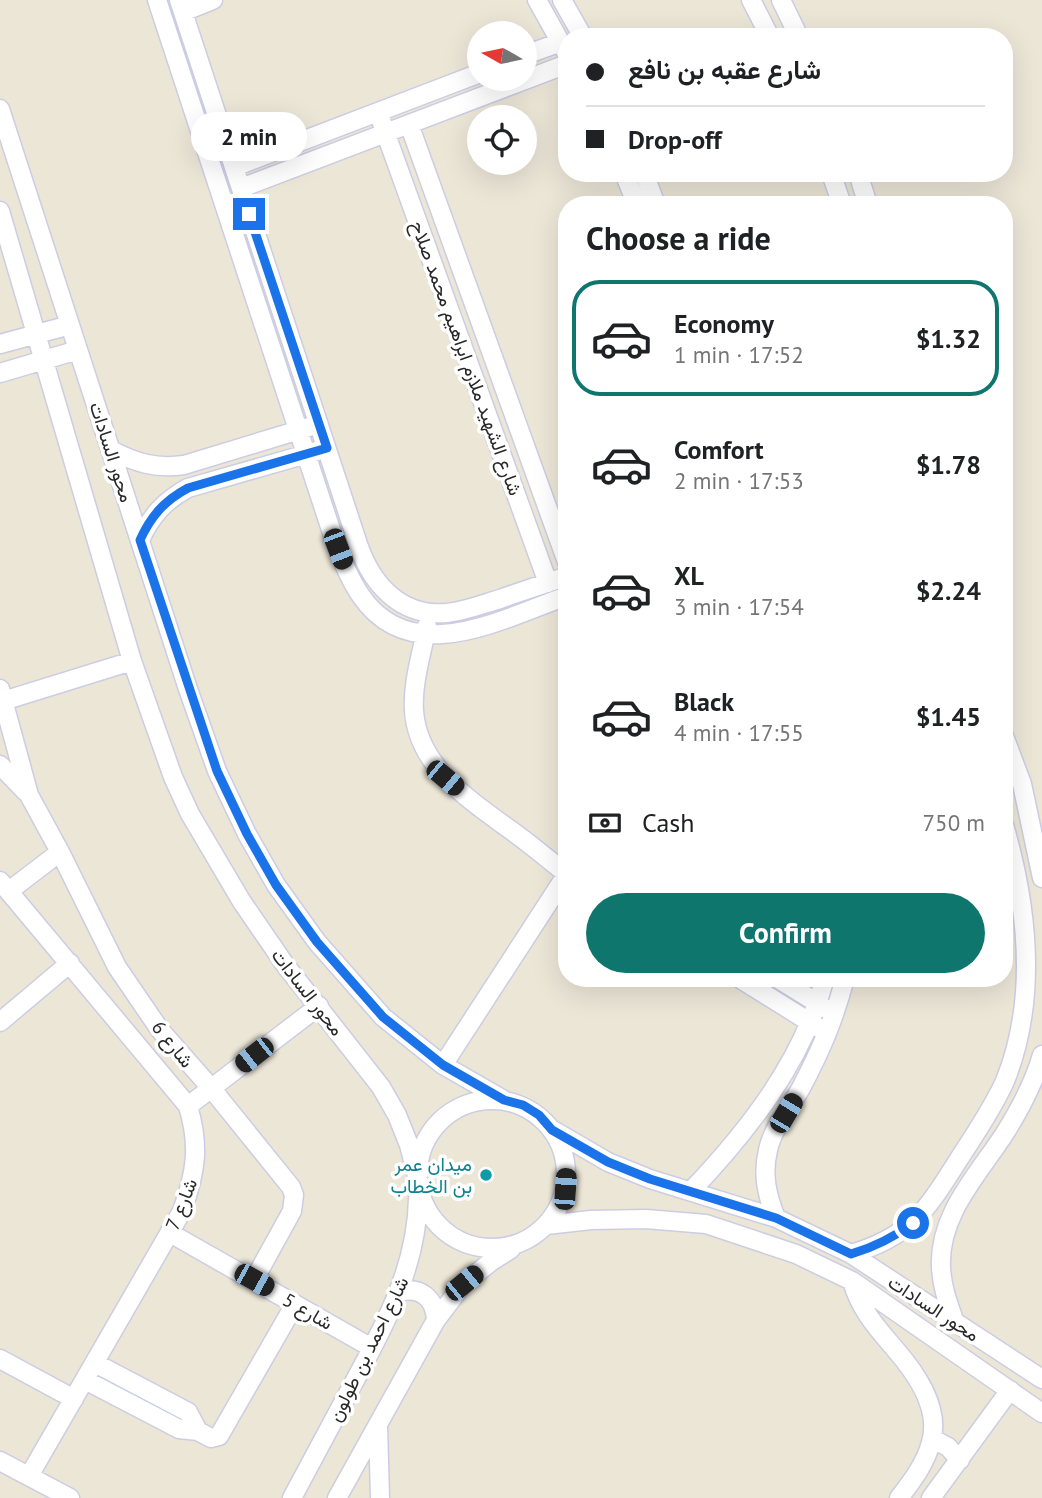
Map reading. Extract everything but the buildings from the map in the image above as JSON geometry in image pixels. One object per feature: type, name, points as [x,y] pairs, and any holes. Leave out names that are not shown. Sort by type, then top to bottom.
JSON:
[{"type":"street","points":[[157,0],[305,454],[344,564],[362,597],[379,615],[401,628],[425,635],[456,634],[558,599]]},
{"type":"street","points":[[214,0],[181,6],[366,567],[385,592],[399,602],[430,612],[464,610],[558,579]]},
{"type":"street","points":[[537,0],[558,37]]},
{"type":"street","points":[[562,0],[578,28]]},
{"type":"street","points":[[751,0],[765,28]]},
{"type":"street","points":[[781,0],[795,28]]},
{"type":"street","points":[[537,53],[558,49]]},
{"type":"street","points":[[241,188],[558,67]]},
{"type":"street","points":[[234,167],[467,78]]},
{"type":"street","name":"محور السادات","points":[[0,109],[213,760],[247,834],[283,894],[317,942],[383,1017],[443,1065],[504,1100]]},
{"type":"street","name":"شارع الشهيد ملازم ابراهيم محمد صلاح","points":[[378,112],[548,583]]},
{"type":"street","name":"شارع الشهيد ملازم ابراهيم محمد صلاح","points":[[409,124],[558,537]]},
{"type":"street","name":"محور السادات","points":[[0,211],[132,661],[173,777],[190,814],[242,902],[285,966],[381,1087],[397,1115],[409,1145],[418,1184]]},
{"type":"street","points":[[0,344],[70,325]]},
{"type":"street","points":[[0,373],[78,350]]},
{"type":"street","points":[[111,450],[147,466],[166,468],[184,465],[318,424]]},
{"type":"street","points":[[140,540],[158,509],[188,488],[327,448]]},
{"type":"street","points":[[430,612],[415,685],[414,710],[418,736],[429,758],[445,778],[478,806],[558,867]]},
{"type":"street","points":[[1,697],[132,661]]},
{"type":"street","name":"شارع 6","points":[[1,697],[29,795],[117,967],[160,1030],[291,1187],[294,1195],[292,1211],[254,1280]]},
{"type":"street","points":[[1013,760],[1022,784],[1042,878]]},
{"type":"street","name":"شارع 6","points":[[0,765],[29,795]]},
{"type":"street","points":[[1022,784],[1042,804]]},
{"type":"street","points":[[5,886],[60,852]]},
{"type":"street","points":[[851,1254],[873,1248],[894,1237],[929,1207],[986,1116],[1009,1070],[1025,1007],[1027,969],[1013,854]]},
{"type":"street","name":"شارع 7","points":[[5,886],[188,1106],[194,1126],[195,1168],[186,1200],[170,1233],[29,1476]]},
{"type":"street","points":[[443,1065],[558,888]]},
{"type":"street","points":[[0,1022],[70,963]]},
{"type":"street","points":[[753,987],[810,1024],[833,1023]]},
{"type":"street","points":[[791,987],[818,1004],[833,1023]]},
{"type":"street","points":[[691,1191],[737,1140],[777,1084],[810,1024],[823,987]]},
{"type":"street","points":[[776,1218],[768,1197],[765,1178],[768,1149],[772,1136],[800,1090],[833,1023],[843,987]]},
{"type":"street","points":[[188,1106],[319,1006]]},
{"type":"street","points":[[954,1320],[944,1294],[940,1266],[943,1238],[967,1188],[1024,1102],[1042,1055]]},
{"type":"street","points":[[337,1498],[436,1320],[464,1283],[492,1261],[522,1242],[546,1225],[558,1208],[565,1189],[566,1168],[562,1148],[539,1115],[523,1105],[504,1100],[477,1100],[453,1109],[433,1127],[421,1150],[418,1184],[429,1215],[447,1234],[471,1246],[497,1249],[522,1242]]},
{"type":"street","name":"محور السادات","points":[[552,1130],[608,1162],[650,1179],[776,1218],[851,1254],[1042,1379]]},
{"type":"street","name":"شارع احمد بن طولون","points":[[292,1498],[399,1292],[415,1241],[418,1184]]},
{"type":"street","name":"محور السادات","points":[[546,1225],[591,1220],[646,1219],[706,1224],[796,1254],[852,1281],[1042,1413]]},
{"type":"street","name":"شارع 5","points":[[170,1233],[372,1348]]},
{"type":"street","points":[[852,1281],[864,1312],[912,1370],[925,1392],[931,1416],[933,1439],[919,1470],[899,1498]]},
{"type":"street","points":[[399,1292],[415,1290],[422,1293],[433,1304],[436,1320]]},
{"type":"street","points":[[85,1380],[178,1429],[198,1431],[211,1438],[219,1436],[295,1304]]},
{"type":"street","points":[[0,1359],[74,1399]]},
{"type":"street","points":[[95,1363],[188,1412],[198,1431]]},
{"type":"street","points":[[931,1498],[1010,1390]]},
{"type":"street","points":[[378,1423],[380,1498]]},
{"type":"street","points":[[933,1439],[948,1447],[960,1460]]},
{"type":"street","points":[[0,1461],[29,1476],[46,1492],[70,1498]]},
{"type":"place","name":"ميدان عمر بن الخطاب","points":[[486,1175]]},
{"type":"route","points":[[249,214],[327,448],[188,488],[158,509],[140,540],[217,771],[247,834],[276,885],[317,942],[383,1017],[443,1065],[504,1100],[523,1105],[539,1115],[552,1130],[608,1162],[650,1179],[776,1218],[851,1254],[873,1248],[913,1223]]}]
